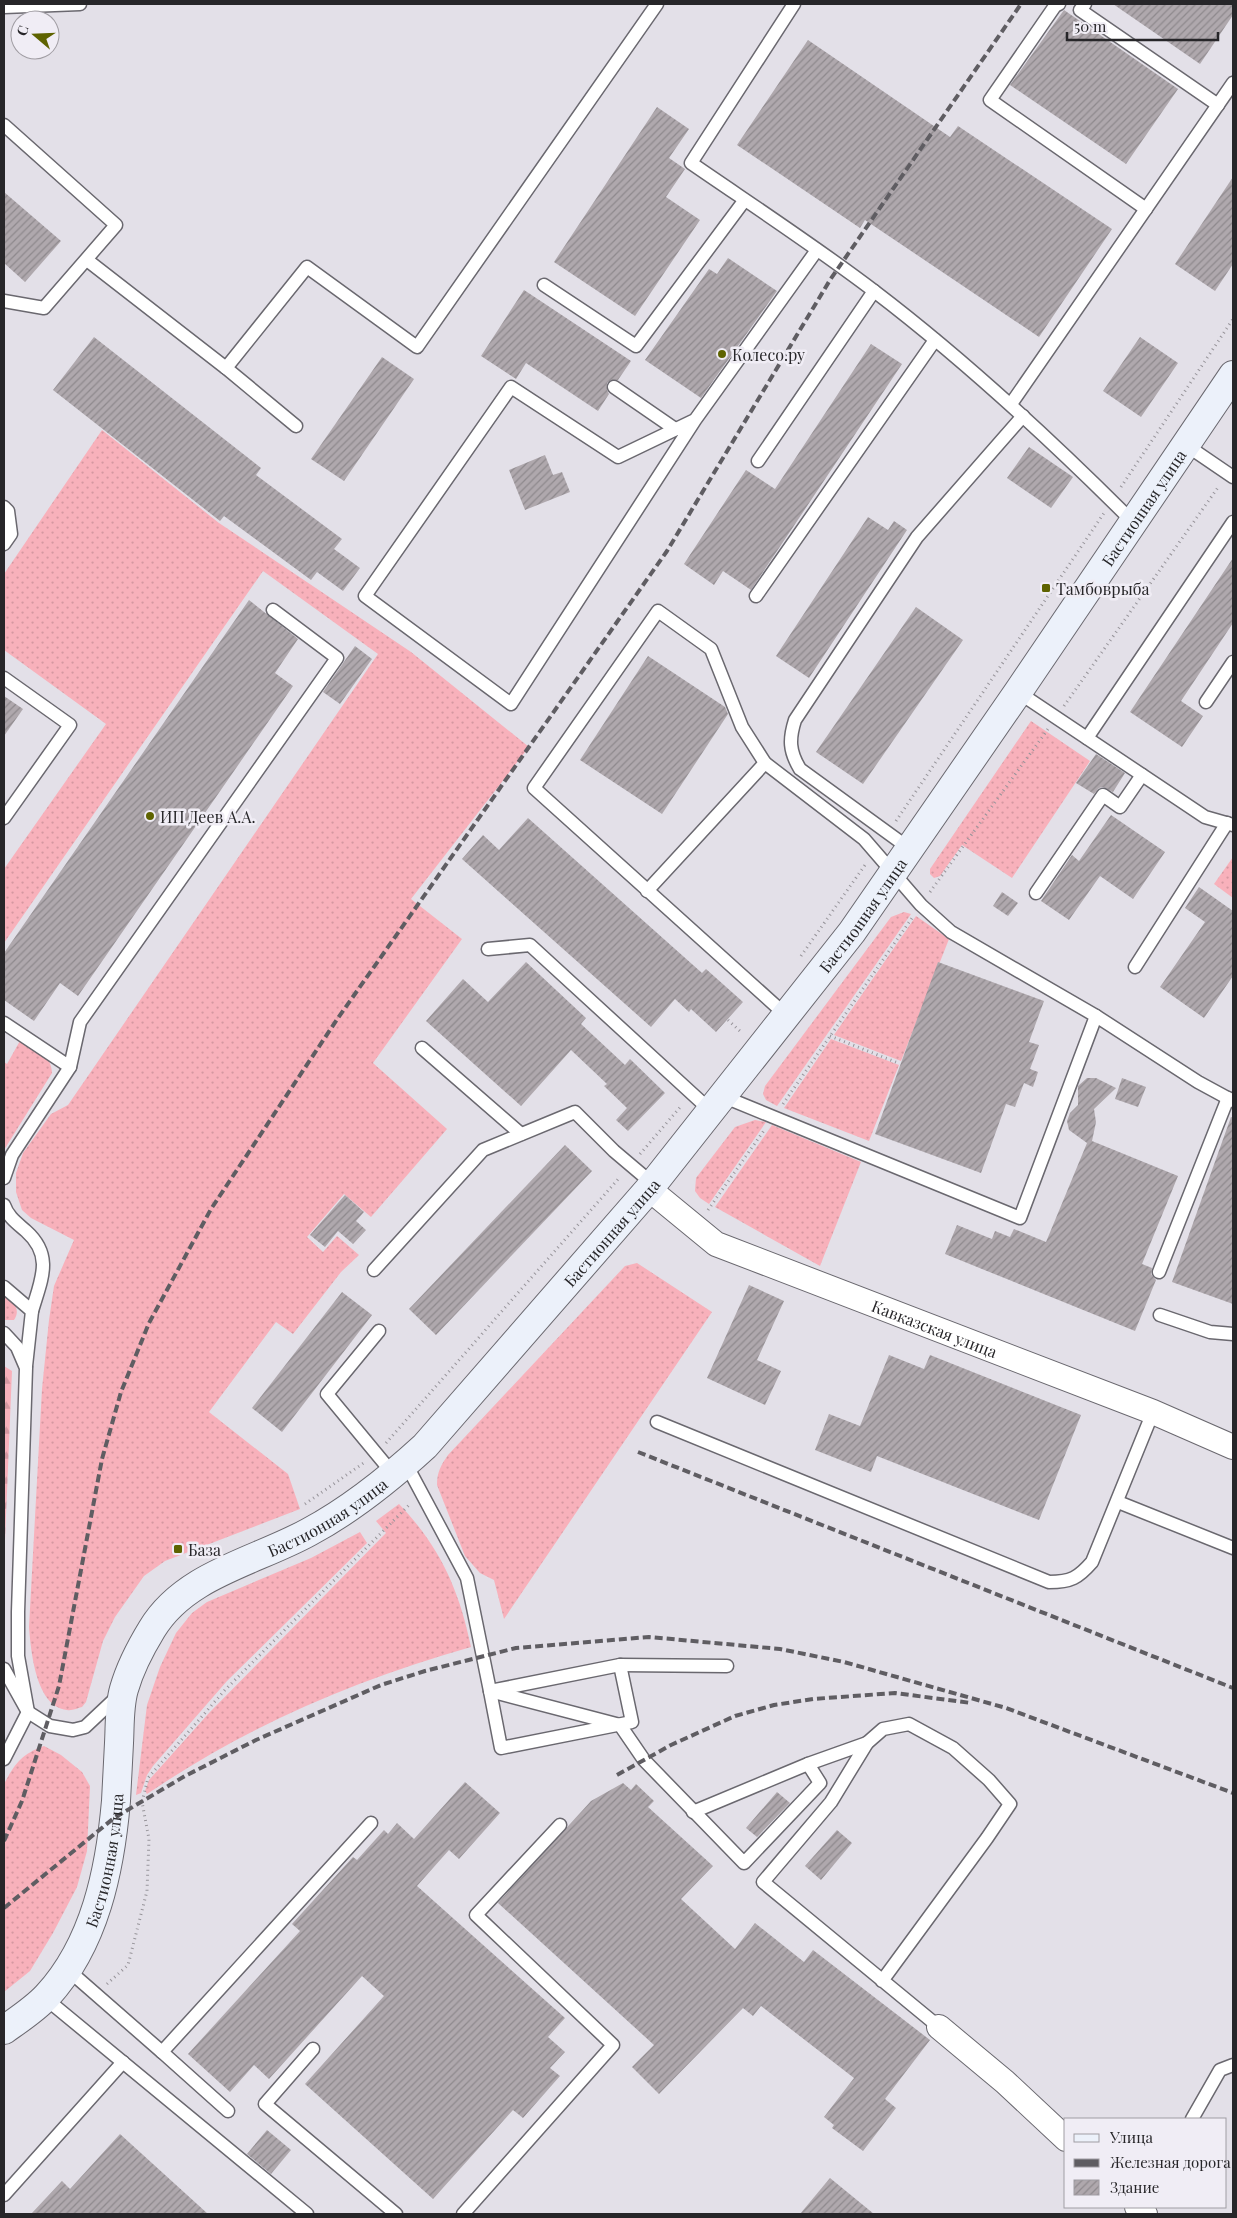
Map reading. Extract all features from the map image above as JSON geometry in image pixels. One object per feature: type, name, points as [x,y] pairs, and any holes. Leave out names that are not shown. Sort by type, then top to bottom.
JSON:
[{"type":"main road","name":"Бастионная улица","points":[[4,2030],[45,1998],[67,1969],[88,1932],[101,1898],[115,1811],[119,1721],[124,1689],[153,1627],[178,1598],[201,1582],[309,1533],[356,1504],[400,1469],[425,1446],[651,1187],[708,1100],[778,1008],[852,932],[1018,692],[1233,375]]},
{"type":"street","name":"Кавказская улица","points":[[651,1187],[716,1244],[1153,1412],[1233,1447]]},
{"type":"street","points":[[939,2027],[1005,2082],[1064,2137]]},
{"type":"lane","points":[[4,6],[80,4]]},
{"type":"lane","points":[[226,368],[307,267],[417,347],[657,4]]},
{"type":"lane","points":[[794,4],[691,163],[874,291],[935,340],[1011,404],[1133,522]]},
{"type":"lane","points":[[1059,4],[990,100],[1146,209]]},
{"type":"lane","points":[[1079,6],[1218,104]]},
{"type":"lane","points":[[1011,404],[1233,84]]},
{"type":"lane","points":[[4,125],[116,225],[88,260],[44,308],[4,301]]},
{"type":"lane","points":[[544,285],[636,346],[744,201]]},
{"type":"lane","points":[[695,420],[618,457],[511,387],[365,596],[511,704],[695,420],[816,250]]},
{"type":"lane","points":[[88,260],[226,368],[296,426]]},
{"type":"lane","points":[[758,461],[874,291]]},
{"type":"lane","points":[[756,596],[935,340]]},
{"type":"lane","points":[[614,387],[675,429]]},
{"type":"lane","points":[[910,849],[800,769],[793,758],[789,744],[791,733],[795,720],[917,537],[1023,416]]},
{"type":"lane","points":[[1186,445],[1231,475]]},
{"type":"lane","points":[[4,508],[8,511],[11,534],[4,544]]},
{"type":"lane","points":[[1087,738],[1233,522]]},
{"type":"lane","points":[[4,1178],[12,1156],[70,1067],[80,1022],[337,658],[273,610]]},
{"type":"lane","points":[[778,1008],[534,788],[658,611],[711,649],[742,728],[765,763],[864,839],[921,905],[951,932],[1096,1016],[1230,1100],[1159,1272]]},
{"type":"lane","points":[[1206,702],[1233,662]]},
{"type":"lane","points":[[4,678],[70,725],[4,818]]},
{"type":"lane","points":[[1018,692],[1205,817],[1230,824],[1135,967]]},
{"type":"lane","points":[[647,891],[765,763]]},
{"type":"lane","points":[[1036,893],[1103,795],[1120,807],[1142,775]]},
{"type":"lane","points":[[488,949],[530,945],[708,1100],[774,1118],[1020,1218],[1096,1016]]},
{"type":"lane","points":[[4,1023],[70,1067]]},
{"type":"lane","points":[[422,1048],[521,1134]]},
{"type":"lane","points":[[374,1270],[483,1150],[575,1112],[651,1187]]},
{"type":"lane","points":[[4,1205],[7,1214],[39,1245],[44,1269],[32,1310],[26,1368],[18,1656],[28,1712],[4,1759]]},
{"type":"lane","points":[[4,1287],[32,1310]]},
{"type":"lane","points":[[1160,1315],[1210,1332],[1233,1334]]},
{"type":"lane","points":[[380,1331],[327,1394],[376,1454],[400,1469],[421,1493],[466,1578],[501,1748],[632,1722],[620,1665]]},
{"type":"lane","points":[[4,1334],[17,1347],[26,1368]]},
{"type":"lane","points":[[657,1422],[1049,1582],[1066,1582],[1081,1574],[1092,1562],[1153,1412]]},
{"type":"lane","points":[[1118,1502],[1233,1548]]},
{"type":"lane","points":[[490,1691],[620,1665],[727,1666]]},
{"type":"lane","points":[[4,1669],[28,1712],[50,1726],[73,1730],[85,1727],[97,1718],[124,1689]]},
{"type":"lane","points":[[490,1691],[620,1725],[644,1760],[744,1863],[820,1782],[808,1764]]},
{"type":"lane","points":[[693,1812],[808,1764],[866,1743],[884,1729],[908,1724],[953,1748],[989,1780],[1010,1804],[882,1981]]},
{"type":"lane","points":[[866,1743],[832,1802],[763,1882],[939,2027]]},
{"type":"lane","points":[[162,2052],[371,1823]]},
{"type":"lane","points":[[463,2214],[613,2045],[476,1915],[560,1825]]},
{"type":"lane","points":[[67,1969],[228,2111]]},
{"type":"lane","points":[[45,1998],[307,2214]]},
{"type":"lane","points":[[313,2049],[265,2104],[396,2214]]},
{"type":"lane","points":[[4,2194],[123,2062]]},
{"type":"lane","points":[[1193,2118],[1220,2070],[1233,2065]]},
{"type":"path","points":[[888,833],[1233,319]]},
{"type":"path","points":[[696,1228],[921,905],[1231,475]]},
{"type":"path","points":[[797,961],[874,851]]},
{"type":"path","points":[[736,1040],[742,1033],[778,1008]]},
{"type":"path","points":[[728,1020],[742,1033]]},
{"type":"path","points":[[830,1036],[898,1063]]},
{"type":"path","points":[[305,1504],[376,1454],[630,1165],[708,1100]]},
{"type":"path","points":[[96,1994],[128,1965],[141,1921],[147,1891],[149,1861],[149,1839],[142,1802],[148,1778],[225,1690],[421,1493]]},
{"type":"green space","points":[[102,430],[219,523],[411,652],[529,747],[411,899],[462,939],[373,1063],[447,1129],[371,1217],[344,1194],[307,1237],[323,1252],[337,1236],[359,1255],[341,1272],[293,1334],[276,1322],[209,1412],[288,1474],[300,1509],[165,1561],[144,1576],[115,1617],[103,1641],[86,1702],[82,1707],[69,1710],[57,1707],[48,1699],[42,1689],[37,1677],[31,1650],[29,1627],[42,1389],[49,1320],[54,1286],[74,1240],[31,1218],[22,1210],[16,1192],[16,1173],[23,1153],[51,1114],[68,1105],[378,654],[263,571],[4,943],[4,869],[106,724],[4,650],[4,574]]},
{"type":"green space","points":[[1031,721],[1090,761],[1012,878],[962,845],[940,876],[934,878],[930,874],[930,869]]},
{"type":"green space","points":[[1233,857],[1233,898],[1214,884]]},
{"type":"green space","points":[[904,912],[911,914],[777,1106],[766,1100],[763,1094],[765,1086],[891,917]]},
{"type":"green space","points":[[916,916],[949,939],[901,1061],[834,1035]]},
{"type":"green space","points":[[21,1039],[46,1057],[52,1073],[4,1150],[4,1062],[7,1064]]},
{"type":"green space","points":[[831,1039],[899,1065],[869,1141],[784,1108]]},
{"type":"green space","points":[[755,1120],[766,1122],[709,1204],[700,1198],[695,1191],[696,1178],[735,1127]]},
{"type":"green space","points":[[772,1125],[861,1162],[820,1266],[715,1207]]},
{"type":"green space","points":[[637,1263],[712,1312],[504,1619],[494,1580],[480,1573],[465,1556],[437,1485],[440,1469],[448,1455],[625,1266]]},
{"type":"green space","points":[[4,1294],[13,1302],[16,1309],[17,1312],[14,1320],[4,1320]]},
{"type":"green space","points":[[4,1366],[12,1371],[4,1564]]},
{"type":"green space","points":[[399,1504],[426,1536],[446,1570],[460,1606],[471,1647],[385,1675],[303,1707],[224,1747],[185,1769],[147,1794],[145,1791],[149,1780],[209,1713],[386,1533],[376,1521]]},
{"type":"green space","points":[[360,1532],[367,1543],[227,1681],[153,1766],[147,1775],[141,1793],[136,1795],[147,1705],[160,1667],[176,1633],[192,1613],[207,1602],[311,1558]]},
{"type":"green space","points":[[44,1746],[61,1755],[82,1772],[90,1786],[87,1851],[77,1887],[53,1933],[30,1971],[4,1992],[4,1784],[20,1760],[30,1752]]},
{"type":"building","points":[[1113,4],[1233,4],[1233,15],[1200,64]]},
{"type":"building","points":[[1064,10],[1178,89],[1126,164],[1010,85]]},
{"type":"building","points":[[808,40],[950,137],[958,126],[1112,229],[1039,337],[865,220],[860,228],[737,145]]},
{"type":"building","points":[[657,107],[689,129],[669,158],[685,169],[666,197],[700,220],[635,316],[554,262]]},
{"type":"building","points":[[1233,177],[1233,264],[1215,291],[1175,264]]},
{"type":"building","points":[[4,192],[61,241],[25,282],[4,263]]},
{"type":"building","points":[[728,258],[777,291],[701,398],[645,360],[709,269],[717,274]]},
{"type":"building","points":[[524,290],[631,361],[618,380],[611,380],[607,383],[609,394],[598,411],[526,363],[516,379],[481,356]]},
{"type":"building","points":[[94,337],[261,468],[256,475],[342,539],[334,549],[360,568],[343,591],[317,572],[311,580],[224,516],[220,521],[53,390]]},
{"type":"building","points":[[1140,337],[1178,363],[1141,417],[1103,391]]},
{"type":"building","points":[[871,344],[902,364],[751,590],[723,571],[714,585],[684,564],[746,470],[775,489]]},
{"type":"building","points":[[382,357],[414,379],[344,481],[311,459]]},
{"type":"building","points":[[1029,447],[1073,477],[1051,508],[1007,478]]},
{"type":"building","points":[[545,455],[553,475],[562,472],[570,492],[525,510],[509,470]]},
{"type":"building","points":[[868,517],[888,530],[894,521],[907,530],[809,678],[776,656]]},
{"type":"building","points":[[1233,558],[1233,623],[1181,701],[1203,716],[1182,747],[1130,712]]},
{"type":"building","name":"ИП Деев А.А.","points":[[249,600],[298,639],[275,673],[293,686],[78,996],[60,983],[34,1021],[4,1000],[4,953]]},
{"type":"building","points":[[916,607],[963,640],[863,784],[816,752]]},
{"type":"building","points":[[355,646],[372,659],[340,704],[323,692]]},
{"type":"building","points":[[648,656],[725,707],[728,714],[662,814],[580,760]]},
{"type":"building","points":[[4,696],[23,709],[4,736]]},
{"type":"building","points":[[1096,754],[1125,773],[1113,792],[1103,787],[1099,788],[1094,794],[1076,783]]},
{"type":"building","points":[[1111,815],[1165,852],[1133,899],[1100,876],[1069,920],[1041,901],[1072,855],[1079,861]]},
{"type":"building","points":[[528,818],[702,973],[706,969],[743,1002],[716,1032],[691,1009],[689,1012],[675,999],[651,1027],[462,859],[483,835],[499,850]]},
{"type":"building","points":[[1199,887],[1233,911],[1233,976],[1204,1018],[1160,987],[1205,922],[1185,908]]},
{"type":"building","points":[[1002,892],[1018,903],[1008,916],[993,906]]},
{"type":"building","points":[[526,962],[586,1018],[581,1024],[625,1065],[630,1059],[665,1093],[628,1131],[616,1120],[627,1108],[604,1086],[607,1084],[571,1050],[521,1106],[426,1021],[463,979],[488,1002]]},
{"type":"building","points":[[938,962],[1044,1001],[1029,1042],[1039,1045],[1030,1069],[1038,1072],[1033,1087],[1024,1083],[1015,1107],[1006,1104],[981,1173],[875,1134]]},
{"type":"building","points":[[1087,1078],[1096,1078],[1116,1088],[1094,1109],[1096,1122],[1092,1141],[1178,1176],[1142,1264],[1152,1268],[1151,1274],[1156,1280],[1135,1331],[945,1254],[957,1225],[992,1239],[995,1231],[1010,1237],[1014,1229],[1046,1242],[1087,1143],[1069,1130],[1067,1121],[1070,1113],[1078,1105],[1078,1086]]},
{"type":"building","points":[[1122,1078],[1146,1087],[1138,1107],[1115,1099]]},
{"type":"building","points":[[1231,1117],[1233,1118],[1233,1304],[1172,1282]]},
{"type":"building","points":[[565,1145],[592,1171],[436,1335],[409,1309]]},
{"type":"building","points":[[345,1195],[364,1212],[356,1221],[366,1230],[353,1244],[338,1231],[325,1247],[310,1235]]},
{"type":"building","points":[[749,1285],[784,1301],[757,1360],[781,1371],[765,1405],[707,1378]]},
{"type":"building","points":[[342,1292],[372,1315],[282,1432],[252,1408]]},
{"type":"building","points":[[889,1355],[924,1369],[930,1355],[1081,1415],[1039,1520],[877,1456],[871,1472],[815,1450],[829,1414],[860,1426]]},
{"type":"building","points":[[465,1782],[500,1813],[459,1859],[449,1850],[417,1886],[565,2018],[548,2037],[565,2052],[550,2068],[560,2076],[523,2118],[513,2110],[433,2199],[305,2084],[384,1996],[362,1976],[269,2079],[254,2065],[230,2092],[188,2054],[300,1931],[292,1924],[353,1857],[357,1860],[384,1830],[388,1834],[397,1823],[414,1839]]},
{"type":"building","points":[[623,1783],[631,1790],[636,1784],[654,1801],[648,1807],[713,1866],[681,1899],[735,1949],[755,1923],[804,1962],[813,1950],[930,2040],[885,2099],[896,2108],[863,2151],[832,2128],[834,2125],[824,2117],[854,2078],[761,2006],[753,2016],[743,2008],[659,2094],[632,2067],[654,2045],[498,1903],[591,1801]]},
{"type":"building","points":[[777,1792],[790,1803],[757,1837],[746,1828]]},
{"type":"building","points":[[837,1830],[852,1843],[821,1880],[805,1866]]},
{"type":"building","points":[[267,2130],[291,2150],[271,2174],[247,2154]]},
{"type":"building","points":[[120,2134],[208,2214],[31,2214],[62,2181],[70,2189]]},
{"type":"building","points":[[830,2178],[874,2214],[800,2214]]},
{"type":"railway","points":[[4,1841],[22,1801],[59,1686],[102,1459],[121,1392],[149,1323],[211,1209],[338,1018],[667,551],[830,280],[1021,4]]},
{"type":"railway","points":[[638,1452],[1233,1688]]},
{"type":"railway","points":[[4,1908],[114,1818],[185,1776],[256,1740],[381,1685],[425,1671],[516,1648],[649,1637],[780,1649],[844,1662],[1006,1708],[1233,1793]]},
{"type":"railway","points":[[617,1775],[671,1745],[735,1716],[774,1705],[813,1699],[895,1693],[971,1703]]},
{"type":"place","name":"Колесо.ру","points":[[722,354]]},
{"type":"place","name":"Тамбоврыба","points":[[1046,588]]},
{"type":"place","name":"ИП Деев А.А.","points":[[150,816]]},
{"type":"place","name":"База","points":[[178,1549]]}]
